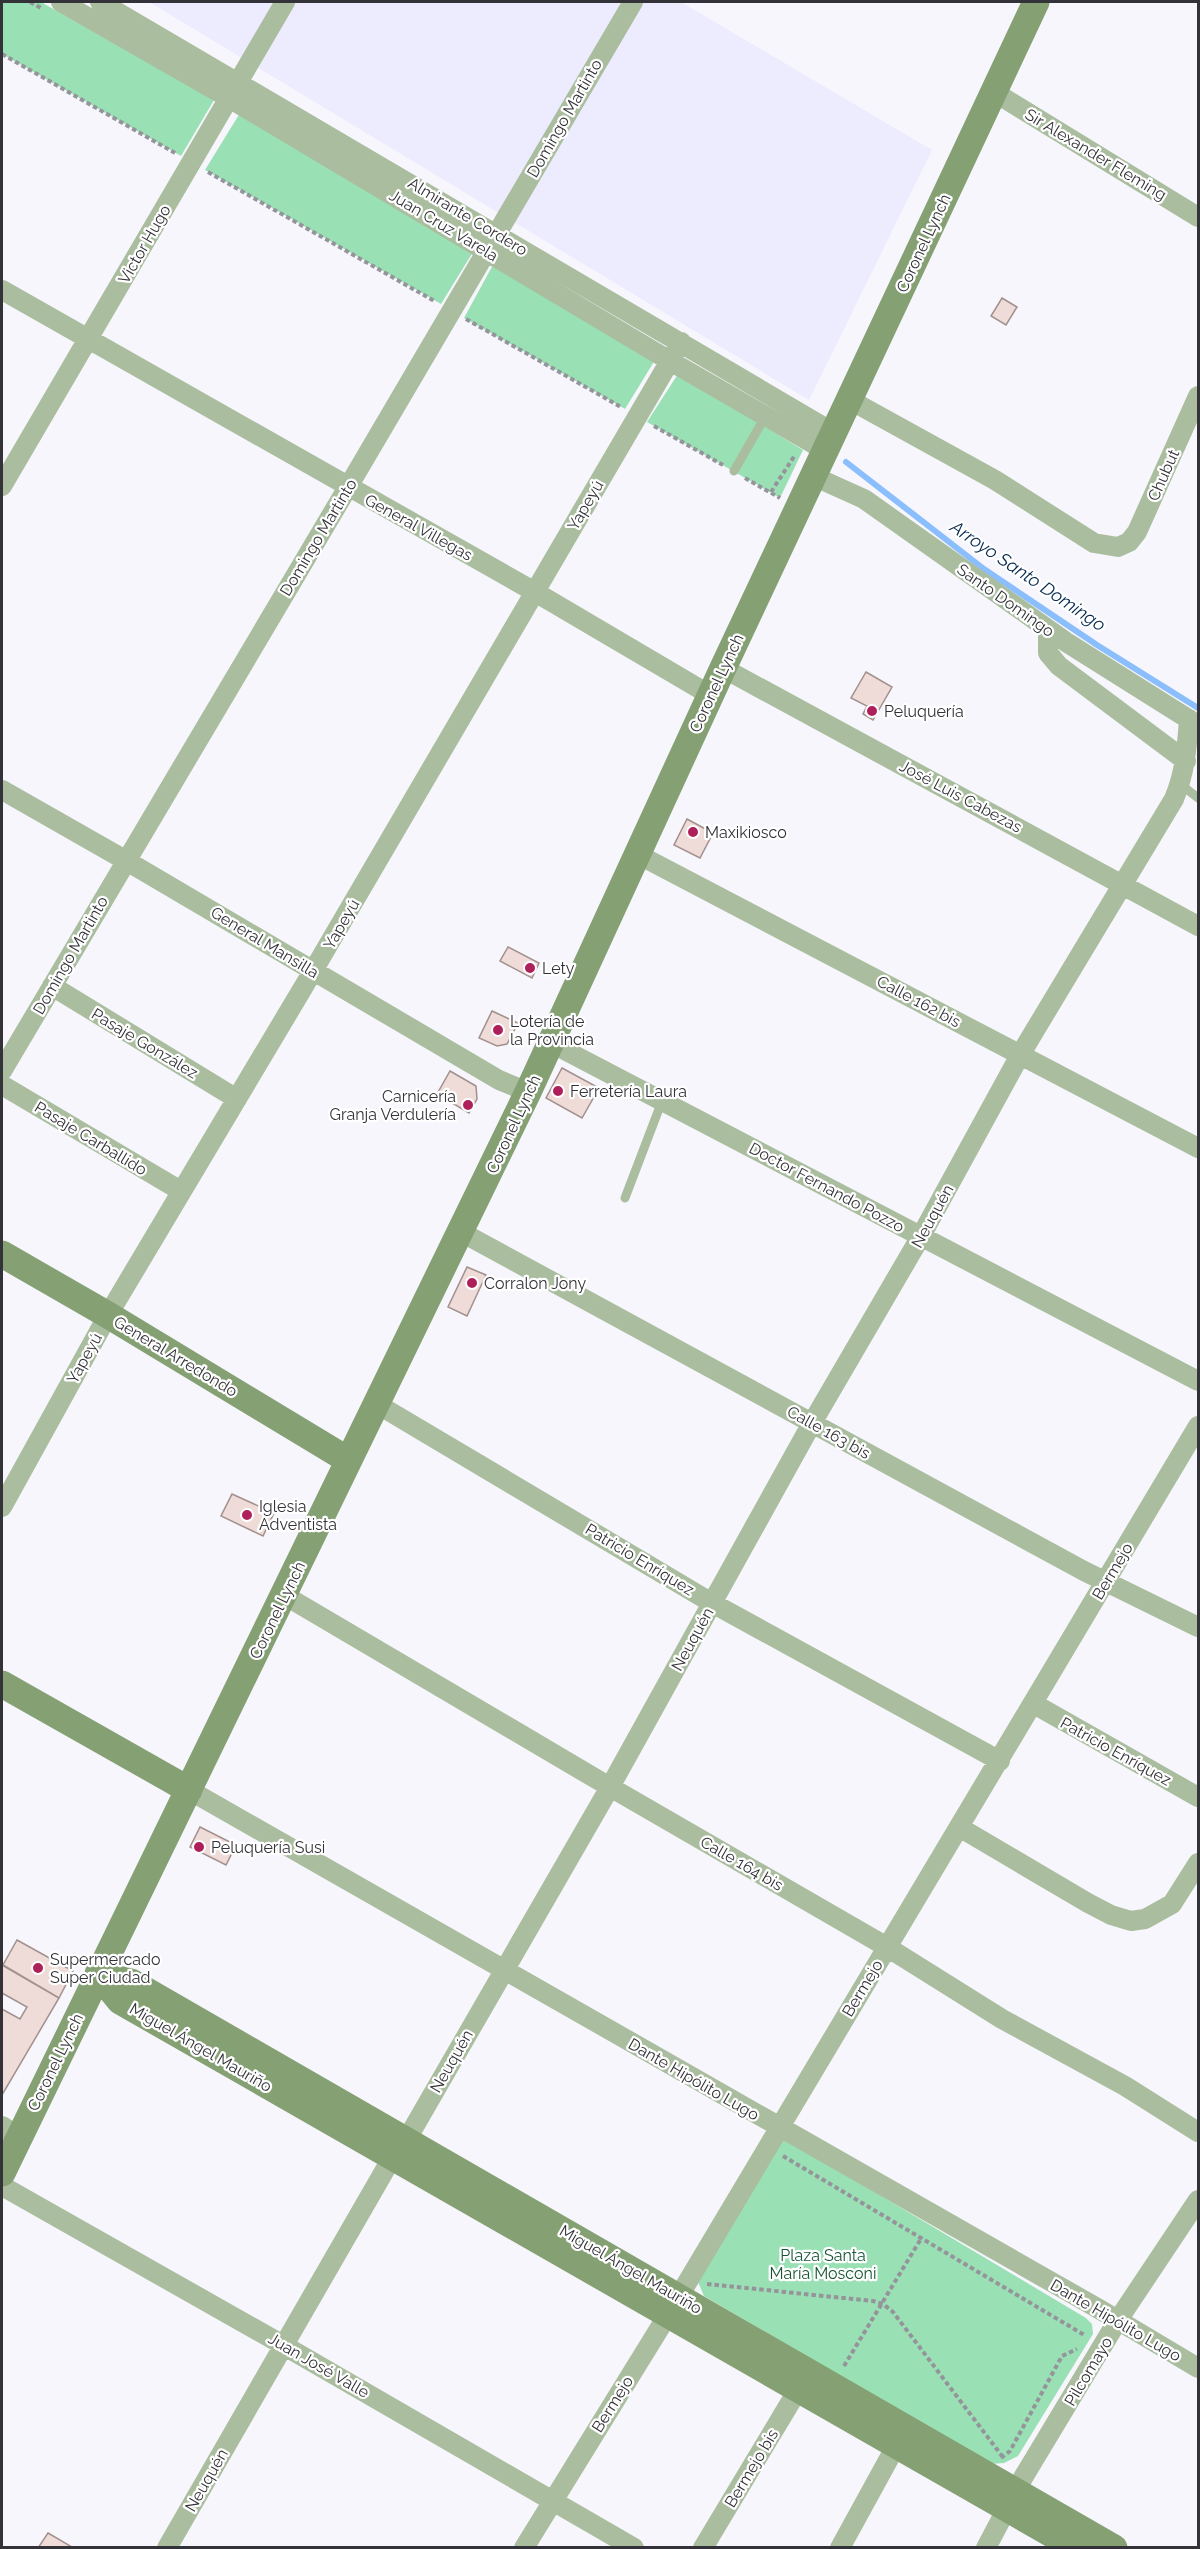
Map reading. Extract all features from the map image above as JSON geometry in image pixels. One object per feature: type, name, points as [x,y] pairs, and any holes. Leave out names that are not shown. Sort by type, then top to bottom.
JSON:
[{"type":"main road","name":"Coronel Lynch","points":[[2,2173],[10,2132],[98,1974],[461,1232],[639,855],[710,695],[1036,2]]},
{"type":"main road","name":"General Arredondo","points":[[2,1254],[348,1460]]},
{"type":"main road","points":[[2,1684],[189,1790]]},
{"type":"main road","name":"Miguel Ángel Mauriño","points":[[98,1974],[120,2001],[400,2147],[677,2298],[1114,2547]]},
{"type":"main road","name":"Miguel Ángel Mauriño","points":[[677,2298],[799,2388],[897,2444],[1017,2492],[1076,2547]]},
{"type":"street","name":"Juan Cruz Varela","points":[[61,2],[234,90],[486,251],[765,417],[830,442]]},
{"type":"street","name":"Almirante Cordero","points":[[100,2],[234,90],[497,233],[681,342],[830,442]]},
{"type":"street","name":"Victor Hugo","points":[[2,486],[285,2]]},
{"type":"street","name":"Domingo Martinto","points":[[2,1071],[633,2]]},
{"type":"street","name":"Sir Alexander Fleming","points":[[994,92],[1198,217]]},
{"type":"street","name":"General Villegas","points":[[2,290],[535,592],[710,695]]},
{"type":"street","name":"Yapeyú","points":[[2,1507],[108,1316],[314,971],[681,342]]},
{"type":"street","name":"Chubut","points":[[850,400],[995,480],[1094,543],[1118,547],[1129,542],[1137,532],[1198,396]]},
{"type":"street","name":"Santo Domingo","points":[[813,476],[864,499],[1047,630],[1194,722]]},
{"type":"street","points":[[1047,630],[1048,653],[1059,666],[1186,761]]},
{"type":"street","name":"José Luis Cabezas","points":[[723,668],[1198,926]]},
{"type":"street","name":"Neuquén","points":[[167,2547],[610,1787],[812,1423],[921,1236],[1020,1055],[1174,799],[1186,761],[1194,722]]},
{"type":"street","name":"General Mansilla","points":[[2,790],[499,1080],[528,1092]]},
{"type":"street","name":"Calle 162 bis","points":[[639,855],[1198,1148]]},
{"type":"street","name":"Pasaje González","points":[[52,986],[237,1099]]},
{"type":"street","name":"Doctor Fernando Pozzo","points":[[551,1043],[1198,1381]]},
{"type":"street","name":"Pasaje Carballido","points":[[2,1085],[181,1191]]},
{"type":"street","name":"Calle 163 bis","points":[[461,1232],[1083,1571],[1106,1580],[1198,1627]]},
{"type":"street","name":"Patricio Enríquez","points":[[377,1404],[712,1603],[1000,1761]]},
{"type":"street","name":"Bermejo","points":[[524,2547],[677,2298],[1000,1761],[1198,1426]]},
{"type":"street","name":"Calle 164 bis","points":[[284,1595],[887,1947],[1002,2019],[1125,2086],[1198,2132]]},
{"type":"street","name":"Patricio Enríquez","points":[[1034,1704],[1198,1797]]},
{"type":"street","name":"Dante Hipólito Lugo","points":[[189,1790],[796,2138],[935,2215],[1198,2368]]},
{"type":"street","points":[[959,1827],[1111,1916],[1131,1921],[1145,1919],[1172,1904],[1198,1863]]},
{"type":"street","name":"Juan José Valle","points":[[2,2186],[634,2547]]},
{"type":"street","name":"Pilcomayo","points":[[986,2547],[1095,2341],[1118,2320],[1198,2200]]},
{"type":"street","name":"Bermejo bis","points":[[703,2547],[799,2388]]},
{"type":"street","points":[[840,2547],[897,2444]]},
{"type":"lane","points":[[734,471],[765,417]]},
{"type":"lane","points":[[1180,784],[1198,798]]},
{"type":"lane","points":[[625,1198],[662,1101]]},
{"type":"path","points":[[2,54],[798,508]]},
{"type":"path","points":[[778,2166],[796,2138]]},
{"type":"path","points":[[767,2146],[1095,2341]]},
{"type":"path","points":[[843,2367],[935,2215]]},
{"type":"path","points":[[707,2278],[707,2287]]},
{"type":"path","points":[[677,2298],[707,2287],[873,2301],[883,2304],[893,2312],[1003,2457],[1017,2492]]},
{"type":"path","points":[[1095,2341],[1095,2316],[1099,2309]]},
{"type":"path","points":[[993,2456],[1003,2457],[1010,2451],[1062,2356],[1095,2341]]},
{"type":"path","points":[[834,2362],[853,2373]]},
{"type":"shaded area","points":[[149,2],[681,2],[932,150],[809,400]]},
{"type":"green space","points":[[2,2],[41,2],[214,100],[181,156],[2,54]]},
{"type":"green space","points":[[240,113],[473,252],[441,304],[205,170]]},
{"type":"green space","points":[[494,263],[655,360],[625,409],[464,318]]},
{"type":"green space","points":[[678,374],[803,450],[780,498],[647,422]]},
{"type":"green space","name":"Plaza Santa María Mosconi","points":[[782,2141],[789,2141],[1086,2318],[1092,2324],[1093,2334],[1018,2456],[1004,2463],[990,2464],[704,2296],[698,2282]]},
{"type":"building","points":[[1002,298],[1017,307],[1006,325],[991,316]]},
{"type":"building","points":[[866,672],[892,687],[873,720],[863,714],[867,706],[851,698]]},
{"type":"building","points":[[687,819],[713,833],[700,858],[674,845]]},
{"type":"building","points":[[508,947],[539,963],[532,978],[500,961]]},
{"type":"building","name":"Lotería de la Provincia","points":[[492,1011],[518,1023],[507,1044],[497,1046],[479,1038]]},
{"type":"building","points":[[562,1068],[599,1088],[582,1118],[546,1098]]},
{"type":"building","points":[[450,1071],[476,1086],[477,1099],[469,1113],[437,1094]]},
{"type":"building","points":[[467,1267],[486,1275],[467,1316],[448,1307]]},
{"type":"building","name":"Iglesia Adventista","points":[[232,1494],[274,1513],[263,1536],[221,1516]]},
{"type":"building","points":[[200,1827],[236,1845],[226,1865],[190,1847]]},
{"type":"building","name":"Supermercado Super Ciudad","points":[[17,1940],[73,1971],[59,1998],[3,1965]]},
{"type":"building","points":[[2,1965],[59,1998],[2,2095],[2,2009],[20,2019],[27,2007],[2,1993]]},
{"type":"building","points":[[48,2533],[72,2547],[38,2548]]},
{"type":"waterway","name":"Arroyo Santo Domingo","points":[[846,462],[984,569],[1097,645],[1198,708]]},
{"type":"place","name":"Peluquería","points":[[872,711]]},
{"type":"place","name":"Maxikiosco","points":[[693,832]]},
{"type":"place","name":"Lety","points":[[530,968]]},
{"type":"place","name":"Lotería de la Provincia","points":[[498,1030]]},
{"type":"place","name":"Ferretería Laura","points":[[558,1091]]},
{"type":"place","name":"Carnicería Granja Verdulería","points":[[468,1105]]},
{"type":"place","name":"Corralon Jony","points":[[472,1283]]},
{"type":"place","name":"Iglesia Adventista","points":[[247,1515]]},
{"type":"place","name":"Peluquería Susi","points":[[199,1847]]},
{"type":"place","name":"Supermercado Super Ciudad","points":[[38,1968]]}]
